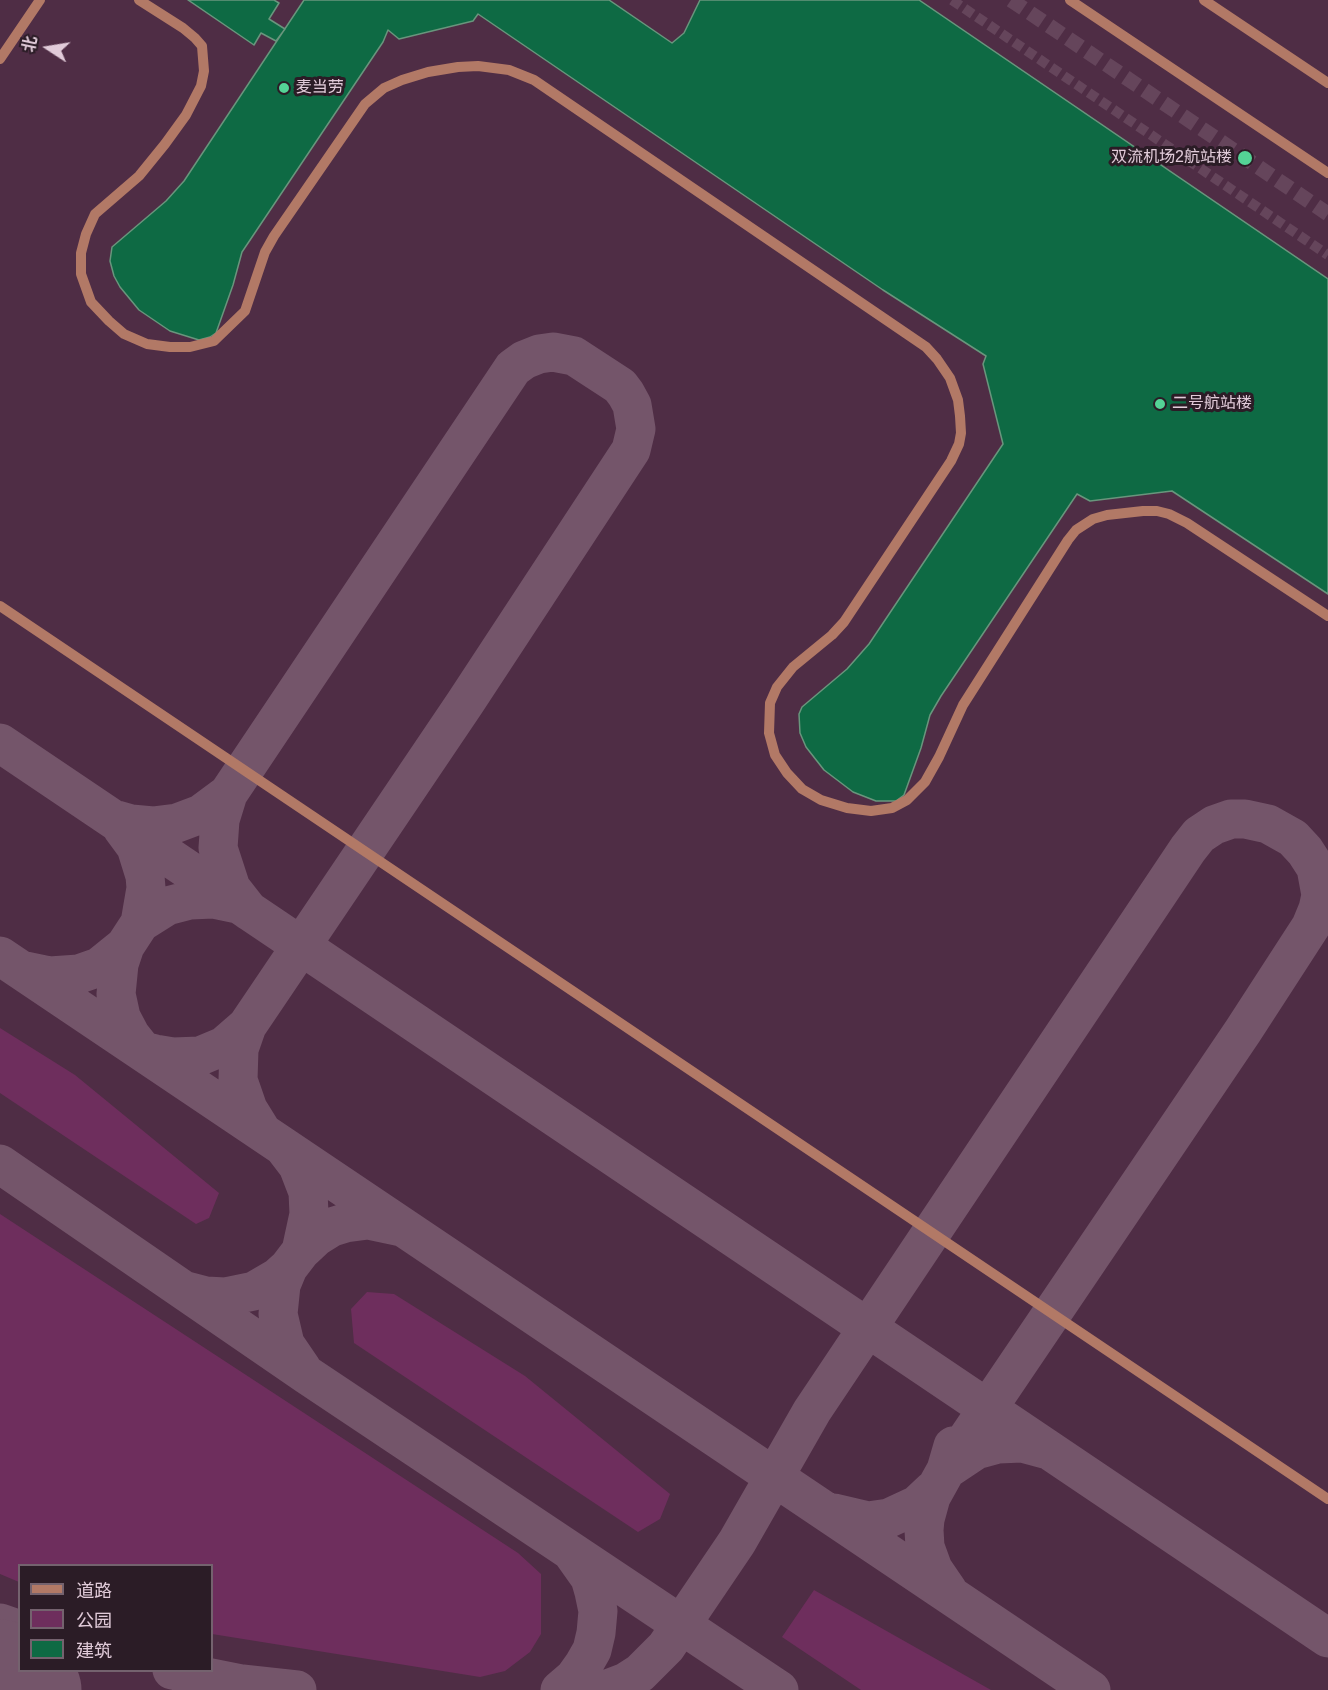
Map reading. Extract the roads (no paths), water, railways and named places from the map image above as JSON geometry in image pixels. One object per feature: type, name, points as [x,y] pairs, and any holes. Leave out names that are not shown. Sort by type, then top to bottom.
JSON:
[{"type":"street","points":[[0,59],[40,0]]},
{"type":"street","points":[[139,0],[195,38],[202,46],[204,72],[201,86],[186,115],[165,144],[139,176],[95,214],[86,234],[81,253],[81,274],[91,302],[124,334],[147,344],[170,347],[190,347],[214,341],[245,310],[265,252],[274,236],[365,104],[384,88],[402,80],[428,72],[478,66],[509,70],[534,80],[926,347],[937,359],[950,378],[960,416],[961,432],[951,461],[844,622],[832,635],[792,667],[777,687],[771,703],[769,734],[775,755],[802,789],[821,800],[847,808],[871,811],[892,808],[907,800],[925,782],[963,705],[1062,549],[1076,531],[1093,519],[1143,511],[1169,514],[1187,523],[1328,616]]},
{"type":"street","points":[[1070,0],[1328,173]]},
{"type":"street","points":[[1204,0],[1328,83]]},
{"type":"street","points":[[0,606],[1328,1499]]},
{"type":"tunnel","points":[[952,0],[1328,255]]},
{"type":"tunnel","points":[[1011,0],[1328,214]]},
{"type":"place","name":"麦当劳","points":[[284,88]]},
{"type":"place","name":"双流机场2航站楼","points":[[1245,158]]},
{"type":"place","name":"二号航站楼","points":[[1160,404]]}]
